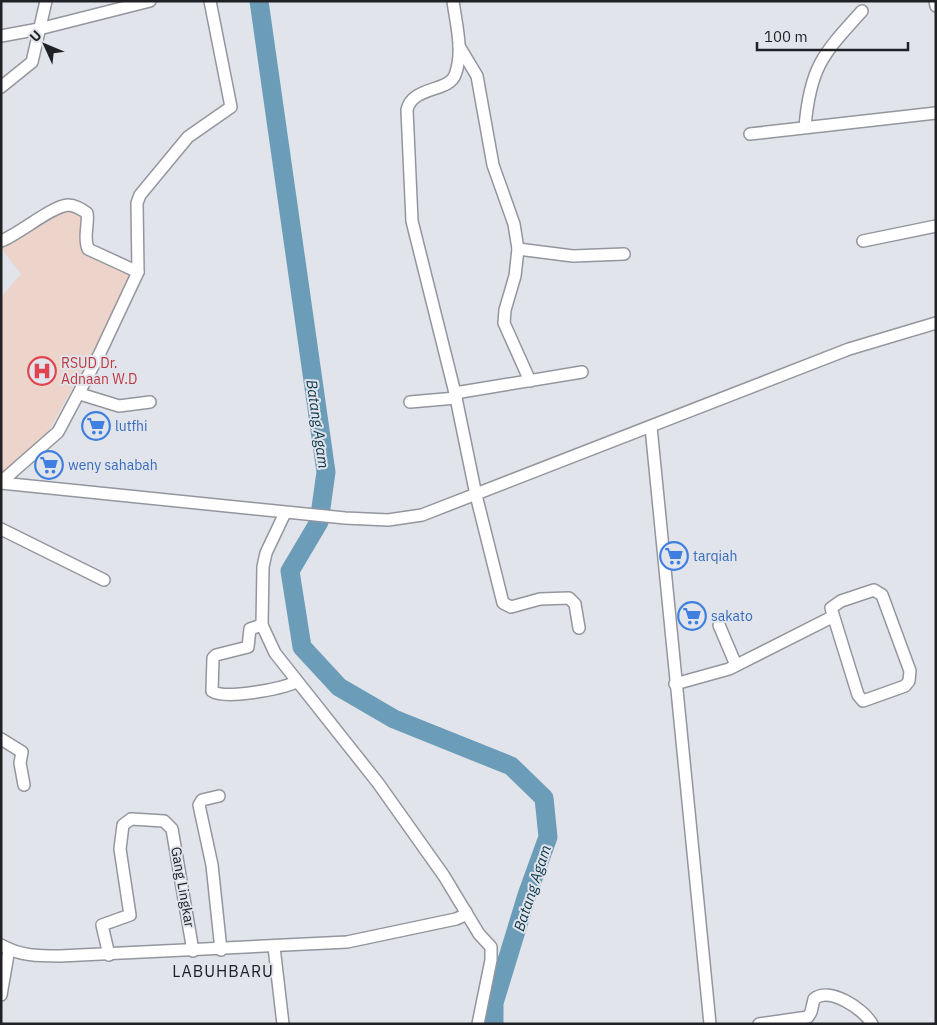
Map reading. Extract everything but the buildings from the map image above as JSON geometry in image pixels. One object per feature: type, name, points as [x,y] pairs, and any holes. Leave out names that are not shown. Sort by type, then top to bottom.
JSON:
[{"type":"street","points":[[1,87],[32,62],[46,1]]},
{"type":"street","points":[[1,36],[39,29],[110,6],[150,1]]},
{"type":"street","points":[[1,483],[58,432],[80,394],[138,272],[137,203],[140,196],[180,145],[224,114],[231,104],[210,1]]},
{"type":"street","points":[[453,1],[459,46],[454,78],[412,99],[407,110],[412,221],[456,396],[476,495],[505,606],[511,607],[540,599],[569,598],[575,604],[579,628]]},
{"type":"street","points":[[935,1],[936,6]]},
{"type":"street","points":[[805,127],[808,93],[818,67],[830,46],[862,11]]},
{"type":"street","points":[[459,46],[478,76],[493,165],[514,224],[518,249],[515,276],[504,323],[530,381]]},
{"type":"street","points":[[750,134],[936,113]]},
{"type":"street","points":[[1,241],[17,234],[54,210],[69,205],[79,207],[86,213],[88,222],[85,241],[88,249],[138,272]]},
{"type":"street","points":[[863,241],[936,226]]},
{"type":"street","points":[[518,249],[572,256],[624,254]]},
{"type":"street","points":[[1,483],[288,514],[388,520],[422,515],[849,349],[936,324]]},
{"type":"street","points":[[410,402],[456,396],[582,372]]},
{"type":"street","points":[[80,394],[119,406],[150,402]]},
{"type":"street","points":[[651,427],[710,1024]]},
{"type":"street","points":[[288,514],[266,553],[258,626],[292,684],[378,783],[430,856],[462,915],[491,947],[491,960],[478,1024]]},
{"type":"street","points":[[1,530],[104,580]]},
{"type":"street","points":[[874,590],[880,592],[910,671],[909,681],[905,686],[867,701],[860,699],[832,617],[831,608],[840,601],[874,590]]},
{"type":"street","points":[[675,684],[736,665],[832,617]]},
{"type":"street","points":[[719,625],[736,665]]},
{"type":"street","points":[[258,626],[249,630],[248,647],[216,655],[213,658],[212,691],[220,694],[244,693],[292,684]]},
{"type":"street","points":[[1,739],[22,752],[20,763],[24,786]]},
{"type":"street","points":[[219,796],[202,800],[199,805],[212,866],[221,950]]},
{"type":"street","name":"Gang Lingkar","points":[[109,955],[102,925],[130,915],[120,849],[123,825],[131,819],[164,820],[170,824],[173,832],[193,951]]},
{"type":"street","points":[[1,995],[5,947],[30,955],[109,955],[274,947],[358,941],[462,915]]},
{"type":"street","points":[[274,947],[283,1024]]},
{"type":"street","points":[[759,1024],[808,1017],[814,999],[823,994],[855,1006],[864,1012],[872,1024]]},
{"type":"shaded area","name":"RSUD Dr. Adnaan W.D","points":[[75,210],[83,220],[81,245],[88,253],[135,275],[41,445],[1,477],[1,297],[21,274],[1,248],[1,245],[10,244],[57,212]]},
{"type":"waterway","name":"Batang Agam","points":[[259,1],[326,472],[319,522],[290,571],[302,647],[339,687],[394,719],[511,766],[544,798],[548,837],[527,895],[494,1003],[494,1024]]},
{"type":"place","name":"RSUD Dr. Adnaan W.D","points":[[42,371]]},
{"type":"place","name":"lutfhi","points":[[96,426]]},
{"type":"place","name":"weny sahabah","points":[[49,465]]},
{"type":"place","name":"tarqiah","points":[[674,556]]},
{"type":"place","name":"sakato","points":[[692,616]]},
{"type":"district","name":"LABUHBARU","points":[[223,971]]}]
